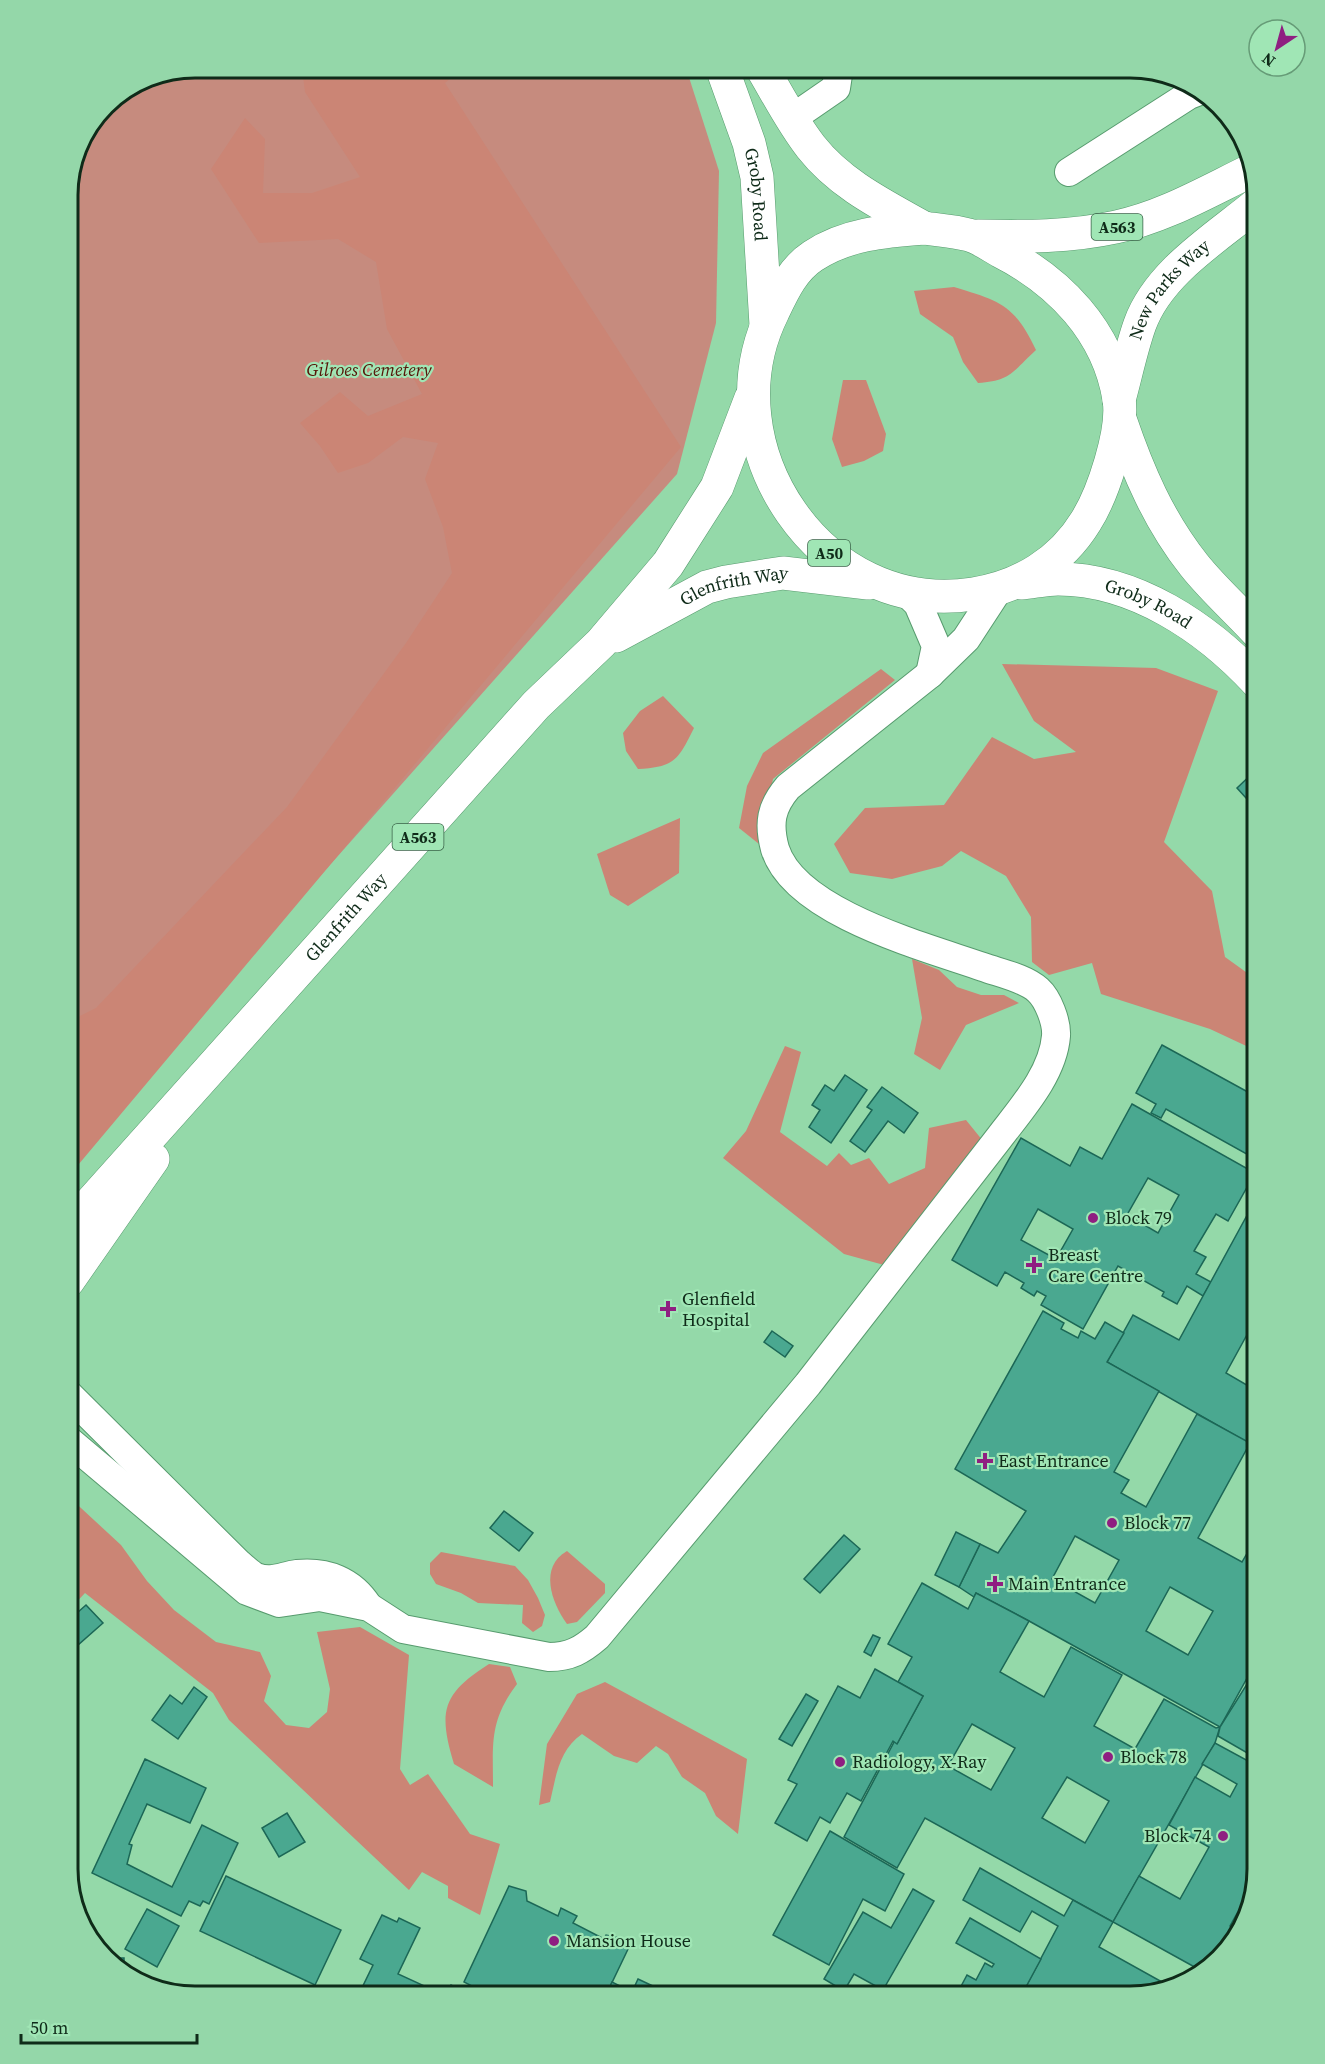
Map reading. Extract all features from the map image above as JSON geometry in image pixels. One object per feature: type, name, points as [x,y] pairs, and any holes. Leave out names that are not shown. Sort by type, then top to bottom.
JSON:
[{"type":"main road","name":"Groby Road","points":[[726,78],[749,143],[757,177],[766,325]]},
{"type":"main road","name":"A50","points":[[768,78],[791,119],[812,148],[834,172],[854,187],[924,228]]},
{"type":"main road","name":"A563","points":[[971,236],[1047,237],[1115,228],[1176,206],[1245,173]]},
{"type":"main road","name":"New Parks Way","points":[[1119,407],[1141,323],[1152,302],[1176,271],[1247,212]]},
{"type":"main road","name":"A50","points":[[1119,407],[1111,460],[1099,497],[1086,521],[1045,567],[1006,587],[950,597],[932,597],[893,588],[819,546],[793,518],[770,478],[759,441],[752,397],[766,325],[795,273],[817,253],[831,244],[876,232],[924,228],[971,236],[1016,259],[1050,282],[1087,322],[1105,356],[1137,469],[1160,515],[1196,568],[1247,622]]},
{"type":"main road","name":"Glenfrith Way","points":[[78,1217],[536,705],[601,644],[668,564],[710,500],[752,397]]},
{"type":"main road","name":"Glenfrith Way","points":[[601,644],[708,587],[726,582],[783,573],[893,588]]},
{"type":"main road","name":"Groby Road","points":[[1006,587],[1058,579],[1126,592],[1186,620],[1238,661],[1247,671]]},
{"type":"main road","name":"Glenfrith Way","points":[[78,1267],[240,1035]]},
{"type":"street","points":[[791,119],[836,88],[838,78]]},
{"type":"street","points":[[1069,172],[1189,94]]},
{"type":"street","points":[[78,1448],[247,1591],[279,1603],[320,1597],[369,1607],[403,1629],[549,1657],[564,1657],[581,1651],[597,1637],[745,1460],[999,1138],[1030,1097],[1052,1055],[1056,1034],[1050,1008],[1038,990],[1010,976],[865,926],[832,908],[798,883],[777,856],[769,829],[774,802],[788,787],[930,674],[966,639],[1006,587]]},
{"type":"street","points":[[893,588],[918,604],[936,646],[930,674]]},
{"type":"street","points":[[78,1404],[237,1563],[256,1576],[276,1580],[298,1574],[333,1577],[357,1589],[369,1607]]},
{"type":"green space","name":"Gilroes Cemetery","points":[[689,78],[719,171],[716,323],[677,474],[78,1149],[78,187],[87,150],[107,118],[124,102],[143,90],[180,79]]},
{"type":"shaded area","points":[[303,78],[451,78],[445,83],[681,447],[78,1165],[78,1017],[96,1008],[287,807],[406,643],[452,573],[443,527],[425,479],[438,443],[403,437],[368,463],[338,473],[320,446],[300,423],[340,392],[368,416],[422,394],[387,329],[376,262],[338,239],[259,243],[211,169],[245,118],[265,139],[263,193],[312,193],[360,177],[305,92]]},
{"type":"shaded area","points":[[954,287],[983,296],[1004,306],[1013,314],[1028,335],[1036,350],[1011,374],[998,380],[978,383],[963,362],[953,337],[920,314],[914,291]]},
{"type":"shaded area","points":[[843,380],[866,380],[886,434],[883,451],[864,461],[842,467],[832,439]]},
{"type":"shaded area","points":[[1002,664],[1156,668],[1218,691],[1164,842],[1212,891],[1225,957],[1247,973],[1247,1046],[1210,1029],[1101,994],[1092,963],[1049,975],[1032,962],[1031,917],[1006,876],[961,851],[942,866],[892,879],[850,873],[834,844],[865,808],[944,805],[992,737],[1034,759],[1076,752],[1034,721]]},
{"type":"shaded area","points":[[881,669],[895,680],[773,779],[759,844],[739,828],[747,786],[763,753]]},
{"type":"shaded area","points":[[663,696],[694,728],[684,748],[674,760],[660,766],[638,769],[626,751],[623,733],[640,711]]},
{"type":"shaded area","points":[[680,818],[679,873],[628,906],[610,895],[597,854]]},
{"type":"shaded area","points":[[912,959],[939,970],[957,987],[981,995],[1004,995],[1019,1003],[966,1025],[940,1070],[914,1054],[922,1018]]},
{"type":"shaded area","points":[[785,1046],[801,1052],[780,1132],[827,1166],[839,1153],[851,1165],[869,1158],[889,1184],[925,1168],[929,1128],[966,1120],[983,1141],[884,1265],[844,1254],[723,1158],[746,1131]]},
{"type":"shaded area","points":[[78,1505],[121,1545],[147,1581],[174,1610],[216,1642],[260,1652],[271,1676],[264,1701],[286,1725],[309,1728],[327,1712],[330,1689],[317,1632],[360,1627],[409,1655],[400,1769],[410,1785],[428,1774],[470,1834],[500,1844],[480,1915],[448,1898],[448,1886],[422,1872],[409,1890],[229,1720],[213,1693],[85,1593],[78,1600]]},
{"type":"shaded area","points":[[567,1551],[605,1584],[605,1593],[577,1622],[567,1624],[556,1606],[550,1585],[550,1575],[558,1558]]},
{"type":"shaded area","points":[[441,1552],[515,1566],[528,1580],[538,1598],[545,1615],[542,1626],[533,1632],[522,1623],[523,1605],[478,1603],[461,1593],[436,1584],[430,1574],[430,1563]]},
{"type":"shaded area","points":[[489,1664],[510,1667],[517,1684],[501,1710],[494,1733],[493,1787],[454,1764],[446,1730],[448,1705],[453,1695],[461,1685]]},
{"type":"shaded area","points":[[605,1682],[747,1759],[738,1834],[716,1816],[705,1793],[682,1777],[668,1754],[656,1746],[637,1763],[614,1756],[582,1734],[574,1740],[563,1756],[550,1802],[539,1805],[547,1744],[577,1694]]},
{"type":"building","points":[[1247,779],[1247,799],[1237,788]]},
{"type":"building","points":[[1162,1045],[1247,1092],[1247,1154],[1166,1109],[1161,1118],[1151,1113],[1156,1104],[1136,1093]]},
{"type":"building","points":[[845,1075],[867,1090],[831,1143],[809,1127],[820,1110],[812,1105],[825,1085],[834,1091]]},
{"type":"building","points":[[882,1087],[918,1113],[904,1133],[888,1121],[865,1152],[850,1141],[872,1110],[867,1107]]},
{"type":"building","name":"Block 79","points":[[1132,1104],[1247,1169],[1247,1187],[1228,1221],[1216,1214],[1194,1251],[1206,1257],[1196,1274],[1211,1282],[1203,1296],[1187,1286],[1177,1304],[1162,1296],[1164,1292],[1118,1266],[1083,1329],[1041,1305],[1046,1296],[1037,1291],[1034,1296],[1021,1288],[1024,1283],[1005,1272],[997,1286],[952,1260],[1021,1138],[1070,1166],[1080,1147],[1102,1159]],"holes":[[[1148,1178],[1179,1195],[1158,1233],[1127,1215]],[[1038,1209],[1073,1229],[1056,1259],[1021,1240]]]},
{"type":"building","points":[[1247,1215],[1247,1335],[1226,1373],[1247,1385],[1247,1442],[1107,1362],[1133,1315],[1179,1340]]},
{"type":"building","name":"Block 77","points":[[1043,1311],[1064,1323],[1061,1329],[1078,1338],[1081,1331],[1095,1339],[1105,1322],[1124,1333],[1107,1362],[1159,1391],[1114,1472],[1129,1480],[1121,1493],[1146,1507],[1197,1414],[1247,1441],[1247,1448],[1198,1538],[1242,1562],[1247,1553],[1247,1678],[1220,1727],[1029,1621],[976,1593],[974,1597],[959,1587],[980,1544],[998,1553],[1026,1511],[955,1469]],"holes":[[[1075,1536],[1119,1560],[1095,1603],[1052,1579]],[[1170,1587],[1213,1611],[1188,1655],[1146,1631]]]},
{"type":"building","points":[[772,1331],[793,1346],[785,1357],[764,1342]]},
{"type":"building","points":[[504,1511],[533,1533],[519,1551],[490,1528]]},
{"type":"building","points":[[956,1532],[980,1544],[959,1587],[935,1575]]},
{"type":"building","points":[[844,1535],[860,1549],[820,1593],[804,1579]]},
{"type":"building","name":"Block 78","points":[[922,1583],[968,1609],[976,1593],[1029,1621],[1000,1672],[1044,1697],[1071,1647],[1122,1675],[1094,1726],[1135,1749],[1164,1699],[1216,1728],[1220,1727],[1215,1743],[1113,1922],[925,1818],[897,1868],[844,1837],[902,1727],[897,1744],[923,1696],[898,1682],[912,1657],[888,1644]],"holes":[[[972,1724],[1015,1748],[991,1790],[948,1766]],[[1067,1777],[1109,1801],[1085,1843],[1042,1818]]]},
{"type":"building","points":[[86,1605],[103,1623],[78,1645],[78,1612]]},
{"type":"building","points":[[873,1635],[880,1638],[871,1656],[864,1652]]},
{"type":"building","name":"Radiology, X-Ray","points":[[875,1669],[923,1696],[897,1744],[893,1741],[861,1801],[847,1793],[830,1823],[820,1817],[807,1841],[775,1823],[797,1784],[788,1780],[838,1686],[860,1698]]},
{"type":"building","name":"Block 74","points":[[1247,1684],[1247,1753],[1218,1736],[1220,1727]]},
{"type":"building","points":[[194,1687],[207,1697],[178,1739],[152,1720],[170,1695],[182,1704]]},
{"type":"building","points":[[806,1694],[818,1701],[792,1746],[779,1739]]},
{"type":"building","name":"Block 74","points":[[1215,1743],[1247,1760],[1246,1884],[1240,1908],[1231,1928],[1213,1952],[1194,1967],[1113,1922],[1139,1876],[1180,1899],[1209,1847],[1169,1825],[1195,1777],[1230,1797],[1237,1784],[1202,1764]]},
{"type":"building","points":[[145,1759],[206,1788],[190,1823],[147,1804],[129,1844],[132,1845],[127,1864],[172,1887],[202,1825],[238,1843],[209,1904],[203,1901],[200,1906],[189,1901],[181,1916],[92,1873]]},
{"type":"building","points":[[287,1813],[305,1842],[279,1857],[262,1828]]},
{"type":"building","points":[[830,1831],[904,1874],[885,1911],[863,1899],[829,1965],[773,1935]]},
{"type":"building","points":[[980,1868],[1064,1916],[1073,1900],[1113,1922],[1099,1947],[1161,1982],[1130,1986],[1026,1986],[1058,1926],[1032,1911],[1020,1932],[963,1900]]},
{"type":"building","points":[[226,1876],[341,1930],[315,1985],[200,1931]]},
{"type":"building","name":"Mansion House","points":[[509,1886],[526,1891],[527,1901],[558,1916],[561,1908],[577,1916],[573,1923],[604,1939],[606,1935],[624,1939],[630,1945],[610,1986],[472,1986],[464,1982]]},
{"type":"building","points":[[913,1889],[934,1901],[885,1986],[876,1986],[854,1974],[847,1986],[836,1986],[824,1979],[863,1912],[891,1928]]},
{"type":"building","points":[[147,1909],[179,1926],[157,1967],[125,1949]]},
{"type":"building","points":[[382,1915],[397,1922],[399,1918],[420,1928],[398,1974],[424,1986],[363,1986],[373,1965],[360,1959]]},
{"type":"building","points":[[970,1918],[1041,1959],[1026,1986],[961,1986],[967,1975],[976,1980],[985,1963],[992,1967],[994,1964],[956,1943]]},
{"type":"building","points":[[638,1979],[653,1986],[635,1986]]},
{"type":"place","name":"Block 79","points":[[1093,1218]]},
{"type":"place","name":"Breast Care Centre","points":[[1034,1265]]},
{"type":"place","name":"Glenfield Hospital","points":[[668,1309]]},
{"type":"place","name":"East Entrance","points":[[985,1461]]},
{"type":"place","name":"Block 77","points":[[1112,1523]]},
{"type":"place","name":"Main Entrance","points":[[995,1584]]},
{"type":"place","name":"Block 78","points":[[1108,1757]]},
{"type":"place","name":"Radiology, X-Ray","points":[[840,1762]]},
{"type":"place","name":"Block 74","points":[[1223,1836]]},
{"type":"place","name":"Mansion House","points":[[554,1941]]}]
